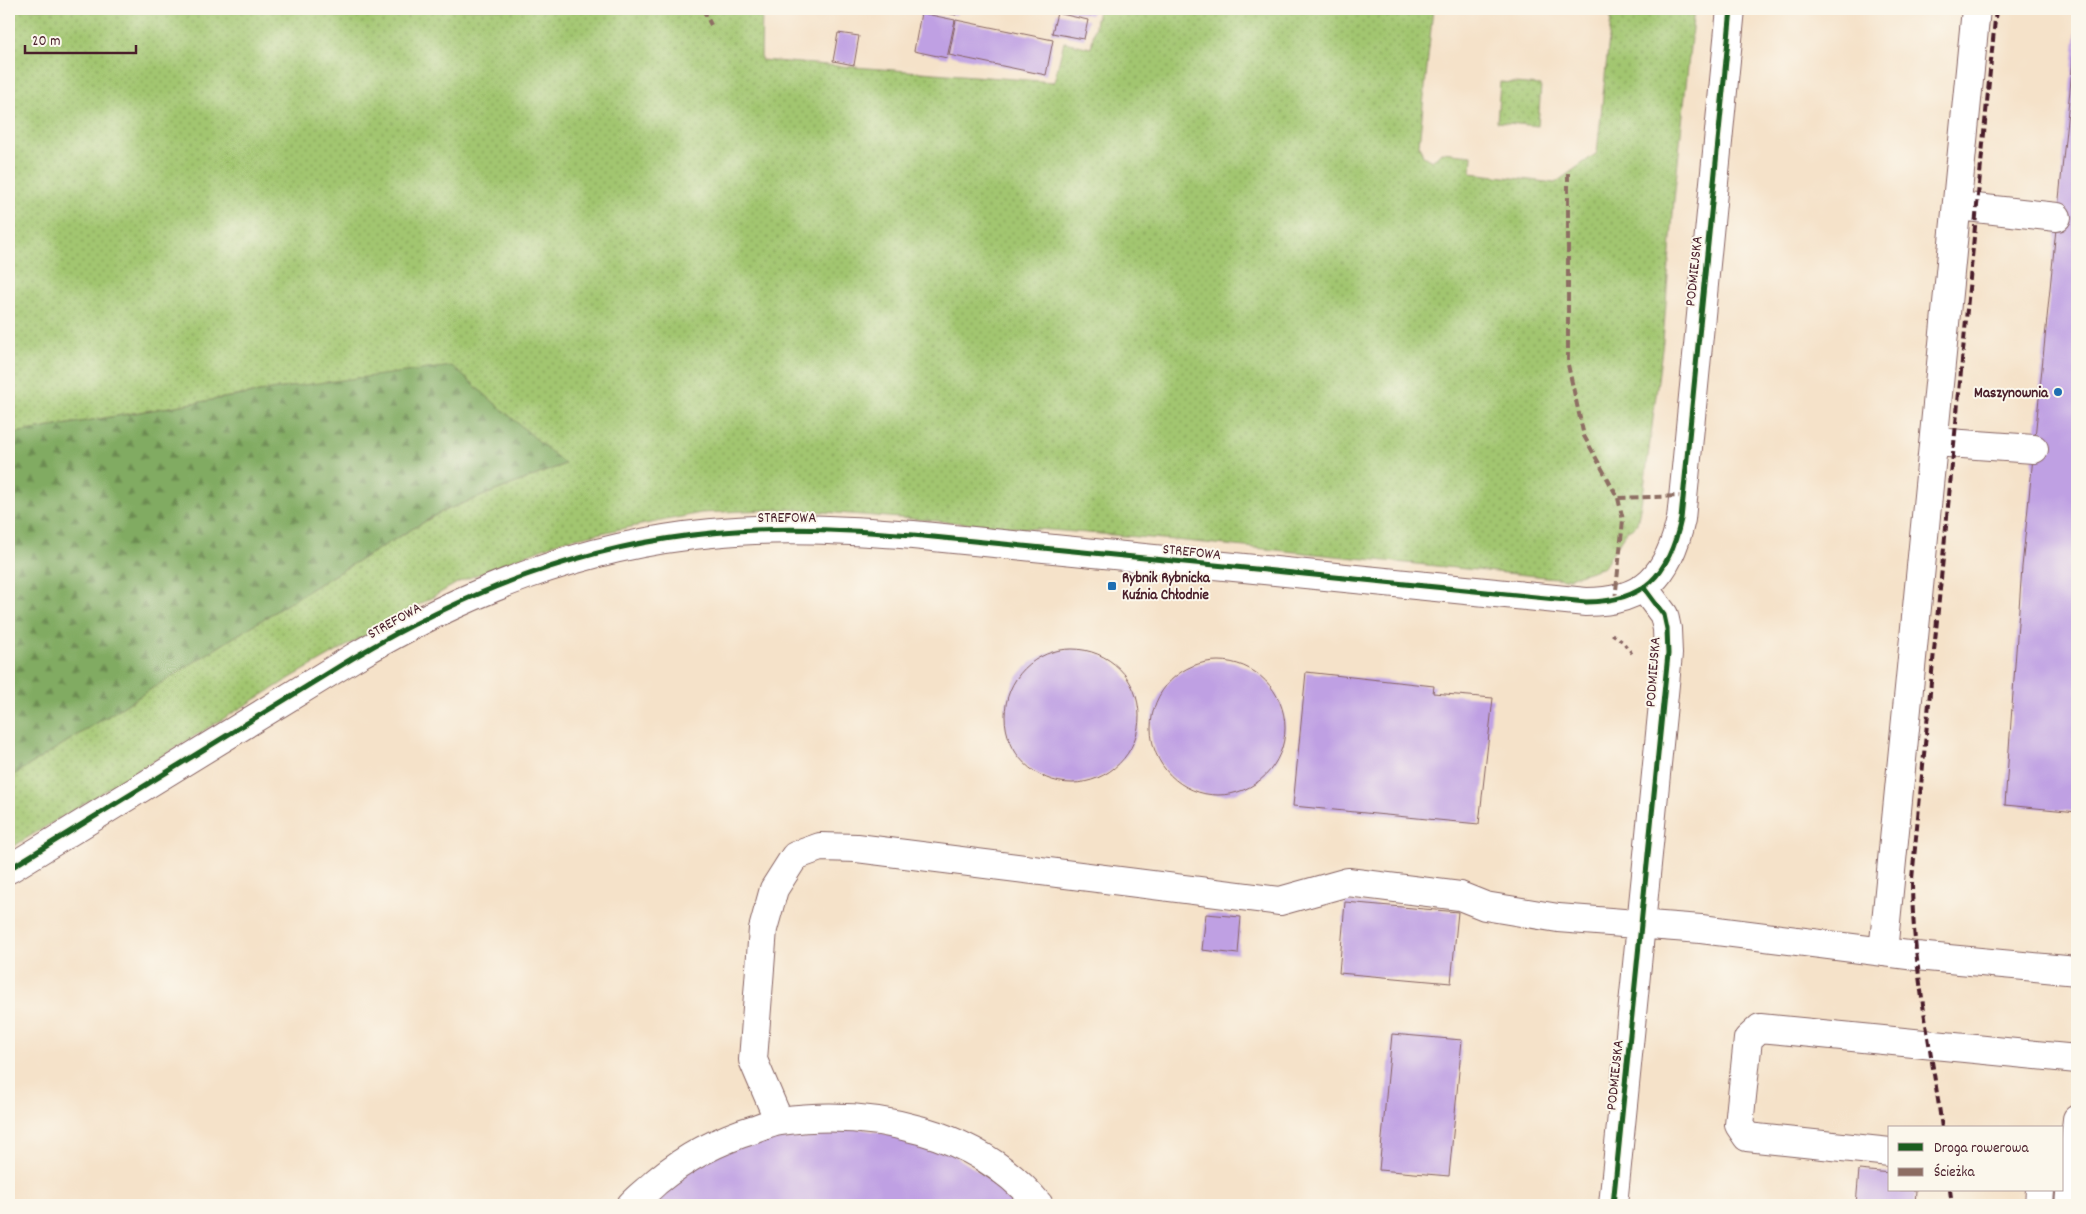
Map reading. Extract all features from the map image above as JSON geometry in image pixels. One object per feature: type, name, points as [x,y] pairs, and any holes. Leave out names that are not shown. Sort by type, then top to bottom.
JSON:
[{"type":"street","name":"PODMIEJSKA","points":[[1613,1205],[1668,654],[1664,615],[1644,588],[1665,565],[1674,546],[1681,520],[1731,9]]},
{"type":"street","points":[[1883,952],[1976,9]]},
{"type":"street","points":[[1958,206],[2057,216]]},
{"type":"street","points":[[1934,442],[2034,449]]},
{"type":"street","name":"STREFOWA","points":[[9,869],[353,658],[430,615],[465,598],[526,575],[587,555],[648,542],[737,531],[836,530],[913,535],[1586,602],[1615,601],[1644,588]]},
{"type":"street","points":[[779,1121],[753,1060],[763,929],[774,889],[795,856],[820,848],[857,848],[1280,901],[1348,882],[1460,896],[1485,906],[1558,918],[1701,929],[1883,952],[2077,971]]},
{"type":"street","points":[[1888,1152],[1747,1137],[1740,1125],[1748,1039],[1760,1028],[2077,1058]]},
{"type":"street","points":[[631,1205],[677,1164],[725,1138],[779,1121],[834,1117],[891,1122],[940,1135],[991,1162],[1039,1205]]},
{"type":"street","points":[[2069,1205],[2067,1171],[2077,1119]]},
{"type":"street","points":[[2038,1205],[2040,1192]]},
{"type":"path","points":[[1171,601],[1184,593]]},
{"type":"path","points":[[1609,633],[1630,649],[1636,661]]},
{"type":"green space","points":[[9,9],[762,9],[761,60],[1054,82],[1064,42],[1091,48],[1098,9],[1433,9],[1419,145],[1423,156],[1432,161],[1441,152],[1472,155],[1471,173],[1555,183],[1597,153],[1612,9],[1694,9],[1674,200],[1663,341],[1644,488],[1637,523],[1633,529],[1627,530],[1604,567],[1566,579],[1175,540],[787,509],[701,513],[561,541],[459,582],[292,677],[9,849],[9,778],[319,584],[441,512],[565,464],[295,386],[9,434]]},
{"type":"green space","points":[[1500,82],[1541,85],[1538,126],[1497,122]]},
{"type":"green space","points":[[452,366],[565,464],[441,512],[319,584],[9,778],[9,434],[295,386]]},
{"type":"building","points":[[928,9],[957,9],[956,15]]},
{"type":"building","points":[[1060,9],[1092,9],[1091,15]]},
{"type":"building","points":[[921,13],[955,20],[947,58],[914,51]]},
{"type":"building","points":[[1057,13],[1088,20],[1084,39],[1052,33]]},
{"type":"building","points":[[956,20],[1053,40],[1046,75],[949,55]]},
{"type":"building","name":"Maszynownia","points":[[2076,30],[2077,812],[2005,805],[2022,567]]},
{"type":"building","points":[[838,33],[859,36],[854,65],[833,61]]},
{"type":"building","points":[[1072,649],[1098,654],[1109,660],[1119,669],[1128,679],[1134,690],[1139,716],[1134,742],[1128,753],[1119,763],[1109,772],[1098,778],[1072,783],[1046,778],[1035,772],[1025,763],[1016,753],[1010,742],[1005,716],[1010,690],[1016,679],[1025,669],[1035,660],[1046,654]]},
{"type":"building","points":[[1218,661],[1244,666],[1265,681],[1280,702],[1285,728],[1280,754],[1265,775],[1244,790],[1218,795],[1192,790],[1171,775],[1156,754],[1151,728],[1156,702],[1171,681],[1192,666]]},
{"type":"building","points":[[1306,672],[1434,686],[1433,693],[1493,698],[1479,824],[1293,806]]},
{"type":"building","points":[[1345,902],[1458,912],[1451,983],[1339,973]]},
{"type":"building","points":[[1206,914],[1241,917],[1238,954],[1202,950]]},
{"type":"building","points":[[1392,1034],[1462,1040],[1449,1176],[1379,1170]]},
{"type":"building","points":[[830,1123],[936,1143],[1028,1205],[635,1205],[725,1145]]},
{"type":"building","points":[[1859,1170],[1888,1173],[1888,1192],[1916,1192],[1915,1205],[1856,1205]]},
{"type":"railway","points":[[1942,1126],[1915,942],[1912,879],[1996,9]]},
{"type":"railway","points":[[1950,1192],[1952,1205]]},
{"type":"marked path","points":[[703,9],[711,25]]},
{"type":"marked path","points":[[1568,173],[1568,365],[1584,436],[1618,498],[1683,496]]},
{"type":"marked path","points":[[1615,601],[1623,520],[1618,498]]},
{"type":"cycle path","points":[[9,869],[353,658],[438,612],[526,575],[571,560],[617,548],[664,539],[712,533],[762,530],[863,532],[913,535],[1586,602],[1606,601],[1624,597],[1638,591],[1651,582],[1661,570],[1676,539],[1681,519],[1731,9]]},
{"type":"cycle path","points":[[1613,1205],[1668,654],[1667,629],[1664,615],[1644,588]]},
{"type":"place","name":"Maszynownia","points":[[2058,392]]},
{"type":"place","name":"Rybnik Rybnicka Kuźnia Chłodnie","points":[[1112,586]]}]
